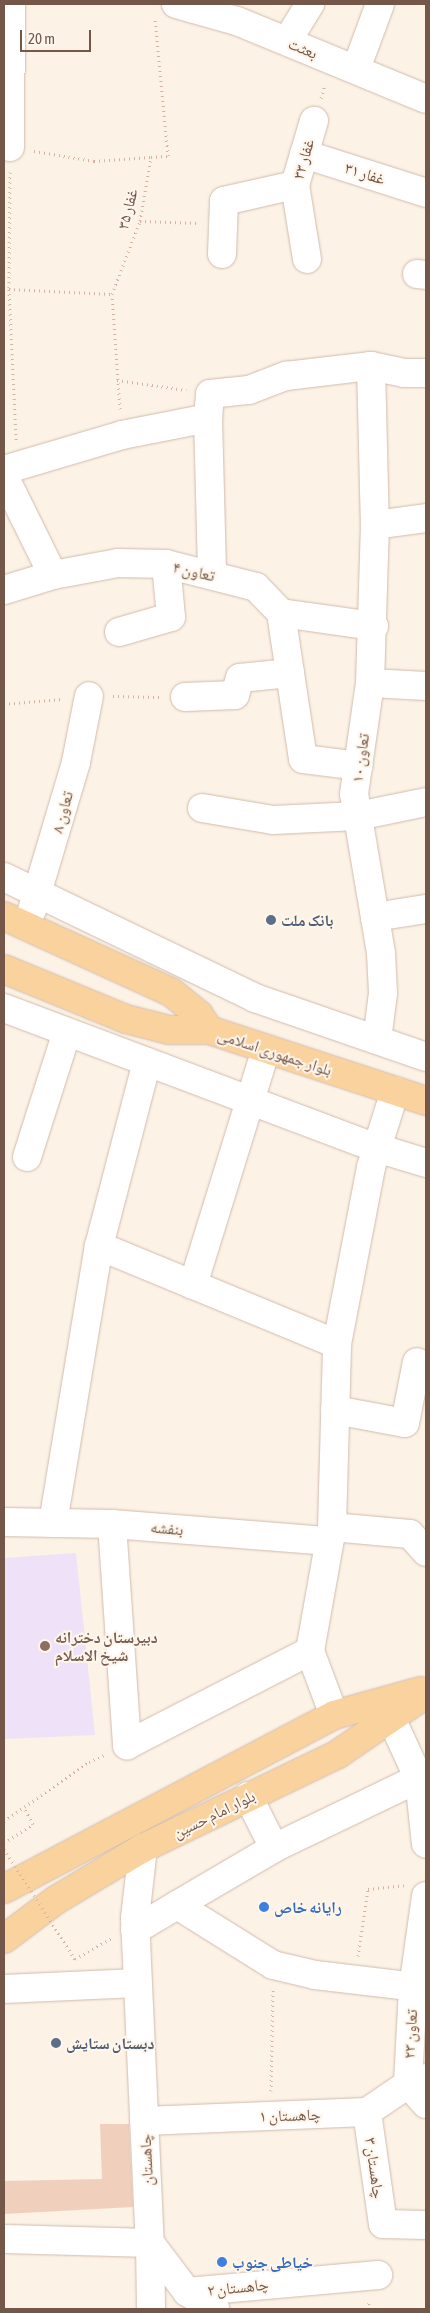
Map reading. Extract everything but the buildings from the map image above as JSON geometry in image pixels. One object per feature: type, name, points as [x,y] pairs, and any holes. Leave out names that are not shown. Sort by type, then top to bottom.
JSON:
[{"type":"main road","name":"بلوار جمهوری اسلامی","points":[[15,921],[177,995],[200,1015],[209,1030],[426,1101]]},
{"type":"main road","points":[[4,969],[126,1019],[169,1030],[209,1030]]},
{"type":"main road","points":[[4,1889],[334,1715],[426,1690]]},
{"type":"main road","name":"بلوار امام حسین","points":[[4,1939],[56,1900],[143,1848],[338,1754],[392,1720],[426,1694]]},
{"type":"street","points":[[10,147],[11,4]]},
{"type":"street","points":[[287,41],[310,4]]},
{"type":"street","points":[[344,65],[380,4]]},
{"type":"street","name":"بعثت","points":[[165,9],[236,12],[287,41],[426,99]]},
{"type":"street","name":"غفار ۳۳","points":[[307,260],[295,185],[314,121]]},
{"type":"street","name":"غفار ۳۱","points":[[304,154],[426,193]]},
{"type":"street","points":[[222,254],[224,202],[295,185]]},
{"type":"street","points":[[53,575],[8,470],[209,406],[286,376],[371,366],[404,373],[426,372]]},
{"type":"street","name":"تعاون ۱۰","points":[[371,366],[375,525],[374,626],[370,683],[354,794],[375,917],[383,994],[377,1040]]},
{"type":"street","points":[[209,406],[212,575]]},
{"type":"street","points":[[375,525],[426,518]]},
{"type":"street","name":"تعاون ۴","points":[[4,590],[53,575],[118,563],[166,564],[256,587],[281,613]]},
{"type":"street","points":[[119,632],[171,617],[166,564]]},
{"type":"street","points":[[359,766],[303,759],[281,613],[374,626]]},
{"type":"street","points":[[185,697],[235,695],[240,678],[290,673]]},
{"type":"street","points":[[370,683],[426,686]]},
{"type":"street","name":"تعاون ۸","points":[[15,921],[38,893],[76,762],[89,696]]},
{"type":"street","points":[[202,808],[273,820],[358,816],[426,802]]},
{"type":"street","points":[[4,877],[255,998],[426,1057]]},
{"type":"street","points":[[375,917],[426,909]]},
{"type":"street","points":[[4,1008],[377,1148],[426,1163]]},
{"type":"street","points":[[114,1050],[126,1019]]},
{"type":"street","points":[[27,1157],[67,1032]]},
{"type":"street","points":[[193,1285],[266,1049]]},
{"type":"street","points":[[53,1523],[99,1246],[147,1062]]},
{"type":"street","points":[[334,1715],[310,1651],[330,1534],[337,1344],[377,1148],[396,1091]]},
{"type":"street","points":[[99,1246],[337,1344]]},
{"type":"street","points":[[336,1410],[406,1423],[417,1362]]},
{"type":"street","name":"بنفشه","points":[[4,1522],[112,1524],[330,1534],[410,1534],[426,1552]]},
{"type":"street","points":[[112,1524],[127,1745],[310,1651]]},
{"type":"street","points":[[392,1720],[423,1777],[426,1844]]},
{"type":"street","points":[[135,1930],[274,1848],[423,1777]]},
{"type":"street","points":[[248,1796],[274,1848]]},
{"type":"street","name":"چاهستان","points":[[143,1848],[135,1930],[150,2243],[151,2309]]},
{"type":"street","name":"تعاون ۲۳","points":[[417,2081],[420,1903]]},
{"type":"street","points":[[177,1905],[273,1964],[315,1975],[355,1978],[420,1988]]},
{"type":"street","points":[[4,1989],[137,1983]]},
{"type":"street","points":[[367,2112],[417,2081],[426,2104]]},
{"type":"street","name":"چاهستان ۱","points":[[144,2121],[367,2112]]},
{"type":"street","name":"چاهستان ۳","points":[[367,2112],[383,2224],[426,2225]]},
{"type":"street","points":[[4,2239],[150,2243],[187,2292],[215,2309]]},
{"type":"street","name":"چاهستان ۲","points":[[187,2292],[378,2275]]},
{"type":"path","points":[[8,470],[10,147],[94,161],[168,156],[165,9]]},
{"type":"path","name":"غفار ۳۳","points":[[314,121],[344,65]]},
{"type":"path","name":"غفار ۳۵","points":[[122,435],[112,294],[140,221],[151,157]]},
{"type":"path","points":[[140,221],[223,223]]},
{"type":"path","points":[[9,289],[112,294]]},
{"type":"path","points":[[117,380],[209,406]]},
{"type":"path","points":[[4,1821],[89,1762],[127,1745]]},
{"type":"path","points":[[4,1843],[33,1824],[24,1807]]},
{"type":"path","points":[[4,1850],[75,1959],[107,1940]]},
{"type":"path","points":[[355,1978],[368,1889],[420,1903]]},
{"type":"path","points":[[271,2116],[273,1964]]},
{"type":"shaded area","name":"دبیرستان دخترانه شیخ الاسلام","points":[[76,1553],[95,1735],[4,1739],[4,1558]]},
{"type":"place","name":"بانک ملت","points":[[271,920]]},
{"type":"place","name":"دبیرستان دخترانه شیخ الاسلام","points":[[45,1646]]},
{"type":"place","name":"رایانه خاص","points":[[264,1907]]},
{"type":"place","name":"دبستان ستایش","points":[[56,2043]]},
{"type":"place","name":"خیاطی جنوب","points":[[222,2262]]}]
